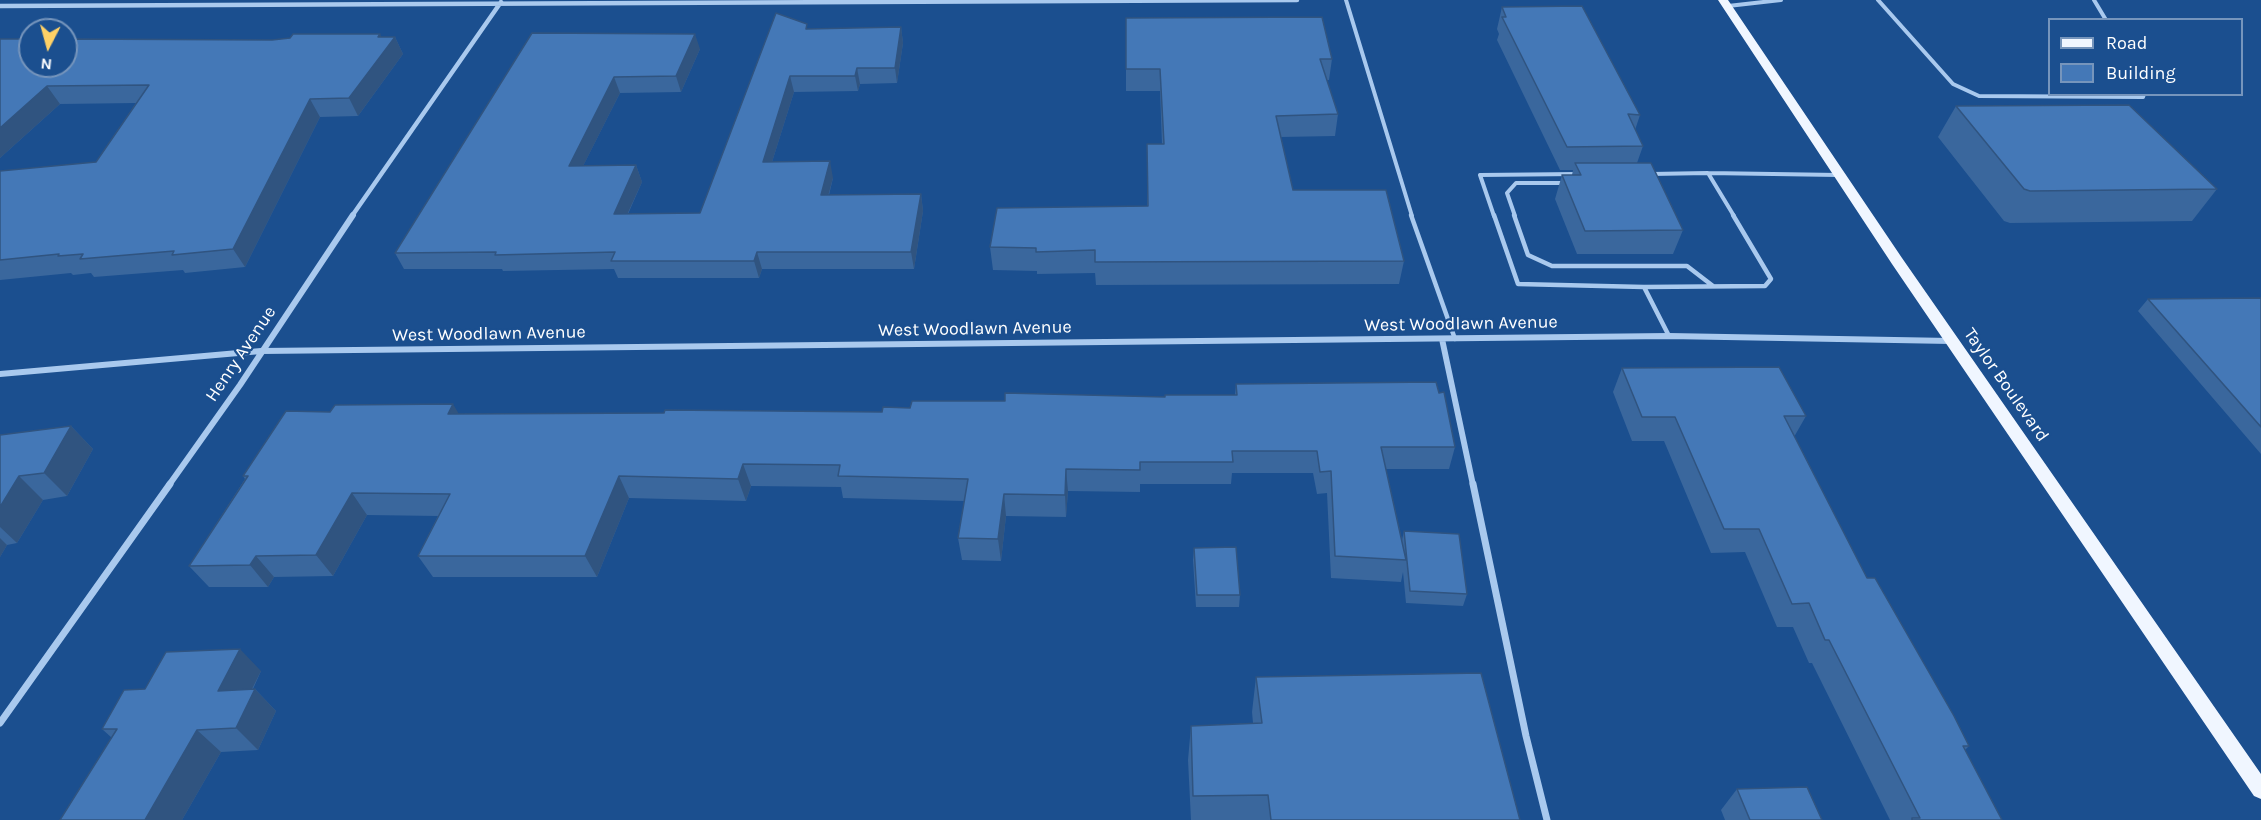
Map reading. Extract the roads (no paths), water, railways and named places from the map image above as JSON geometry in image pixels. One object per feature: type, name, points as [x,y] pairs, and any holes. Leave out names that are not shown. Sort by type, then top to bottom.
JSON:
[{"type":"main road","name":"Taylor Boulevard","points":[[1726,3],[1952,341],[2261,790]]},
{"type":"street","points":[[0,6],[1297,0]]},
{"type":"street","name":"Henry Avenue","points":[[0,723],[261,351],[501,2]]},
{"type":"street","name":"West Woodlawn Avenue","points":[[0,375],[75,366],[261,351],[1669,336],[1952,341]]},
{"type":"street","points":[[1442,339],[1526,736],[1547,820]]},
{"type":"lane","points":[[1346,0],[1408,206],[1455,339]]},
{"type":"lane","points":[[1726,3],[1780,0]]},
{"type":"lane","points":[[1878,0],[1953,84],[1979,96],[2143,96]]},
{"type":"lane","points":[[2094,0],[2105,18]]},
{"type":"lane","points":[[1584,174],[1480,175],[1518,284],[1644,287],[1765,286],[1771,279],[1708,173]]},
{"type":"lane","points":[[1641,174],[1841,175]]},
{"type":"lane","points":[[1649,182],[1664,174]]},
{"type":"lane","points":[[1571,183],[1516,183],[1508,193],[1528,255],[1552,266],[1687,266],[1714,286]]},
{"type":"lane","points":[[1644,287],[1669,336]]}]
